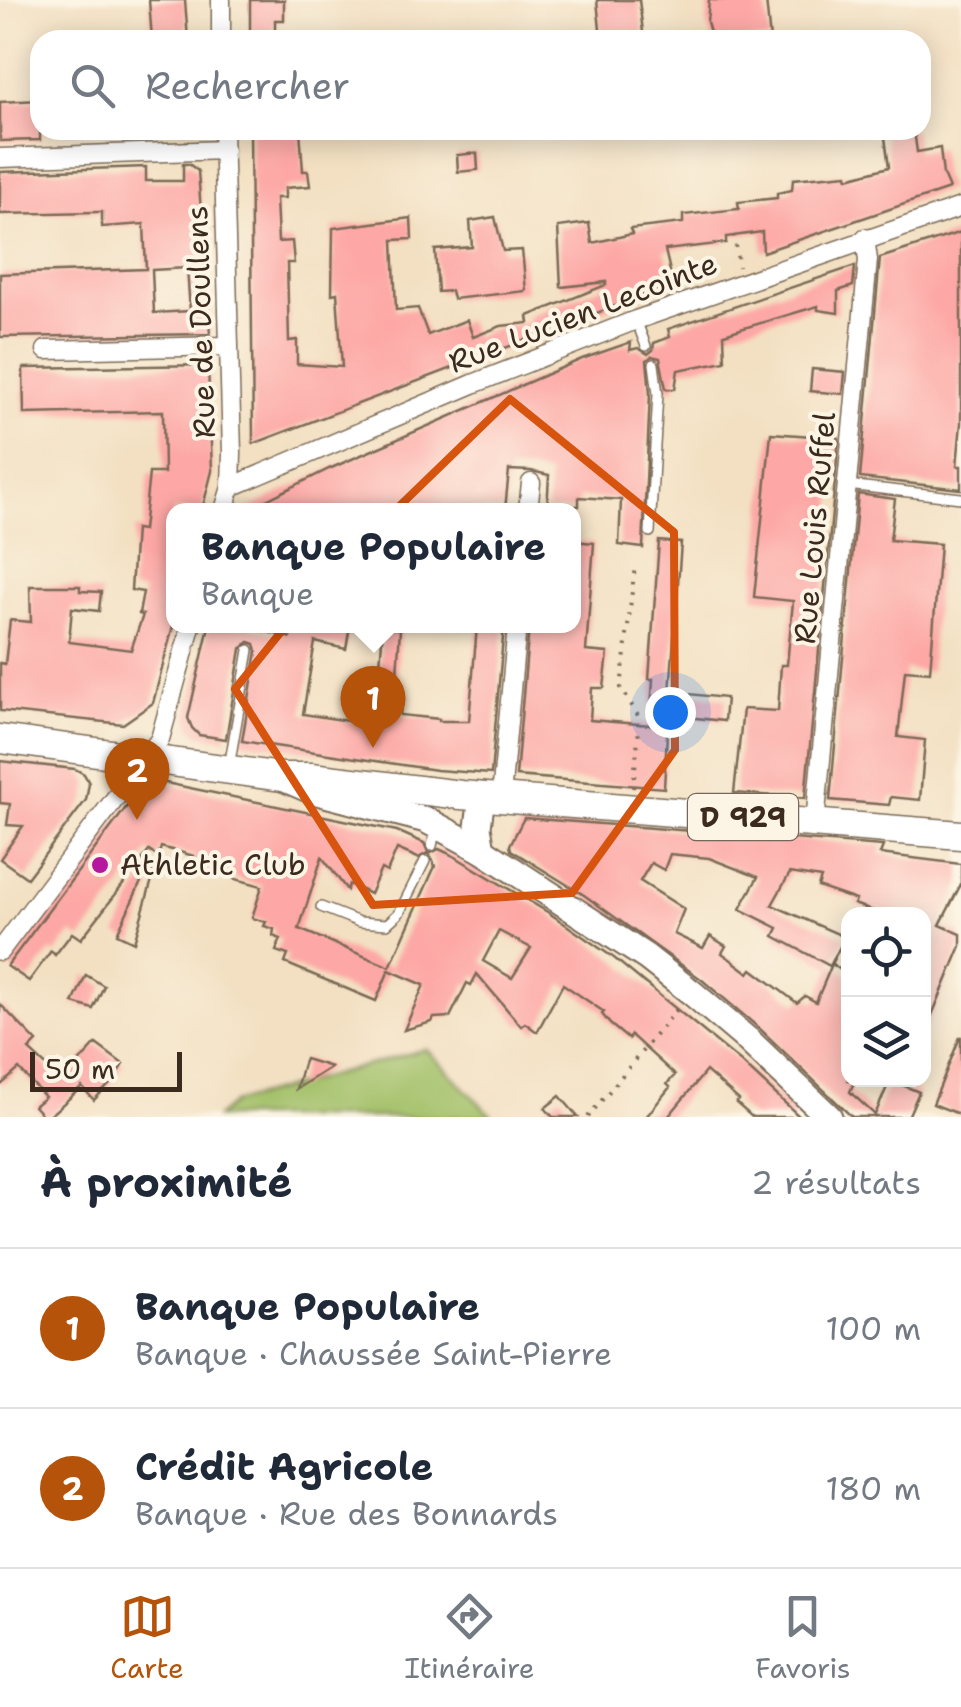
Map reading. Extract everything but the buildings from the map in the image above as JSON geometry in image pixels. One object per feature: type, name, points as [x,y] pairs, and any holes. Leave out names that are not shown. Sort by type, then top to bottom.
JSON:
[{"type":"main road","name":"D 929","points":[[0,739],[282,778],[311,777],[482,796],[961,835]]},
{"type":"street","points":[[221,0],[221,30]]},
{"type":"street","name":"Rue de Doullens","points":[[224,140],[231,487],[226,503]]},
{"type":"street","points":[[0,158],[224,150]]},
{"type":"street","name":"Rue Lucien Lecointe","points":[[231,487],[438,398],[636,320],[961,207]]},
{"type":"street","name":"Rue Louis Ruffel","points":[[815,823],[868,260],[865,238]]},
{"type":"street","points":[[46,350],[228,346]]},
{"type":"street","points":[[529,503],[530,483]]},
{"type":"street","points":[[0,952],[160,738],[189,633]]},
{"type":"street","points":[[516,633],[482,796],[478,827],[482,850],[646,957],[750,1041],[829,1117]]},
{"type":"street","name":"D 929","points":[[282,778],[313,791],[398,811],[441,835],[482,850]]},
{"type":"street","points":[[441,835],[482,796]]},
{"type":"lane","points":[[636,320],[646,346]]},
{"type":"lane","points":[[650,532],[658,394],[654,364]]},
{"type":"lane","points":[[847,485],[961,498]]},
{"type":"lane","points":[[228,770],[249,650]]},
{"type":"lane","points":[[320,908],[359,922],[387,924],[399,912],[425,861]]},
{"type":"path","points":[[734,236],[744,282]]},
{"type":"path","points":[[631,808],[640,719],[622,688],[635,564]]},
{"type":"path","points":[[588,1117],[691,992]]},
{"type":"highlighted area","points":[[510,399],[674,532],[675,750],[572,893],[373,905],[235,689],[322,581]]},
{"type":"green space","points":[[426,1049],[493,1117],[216,1117],[233,1103]]},
{"type":"place","name":"Banque Populaire","points":[[373,748]]},
{"type":"place","name":"Crédit Agricole","points":[[137,820]]},
{"type":"place","name":"Athletic Club","points":[[100,865]]}]
